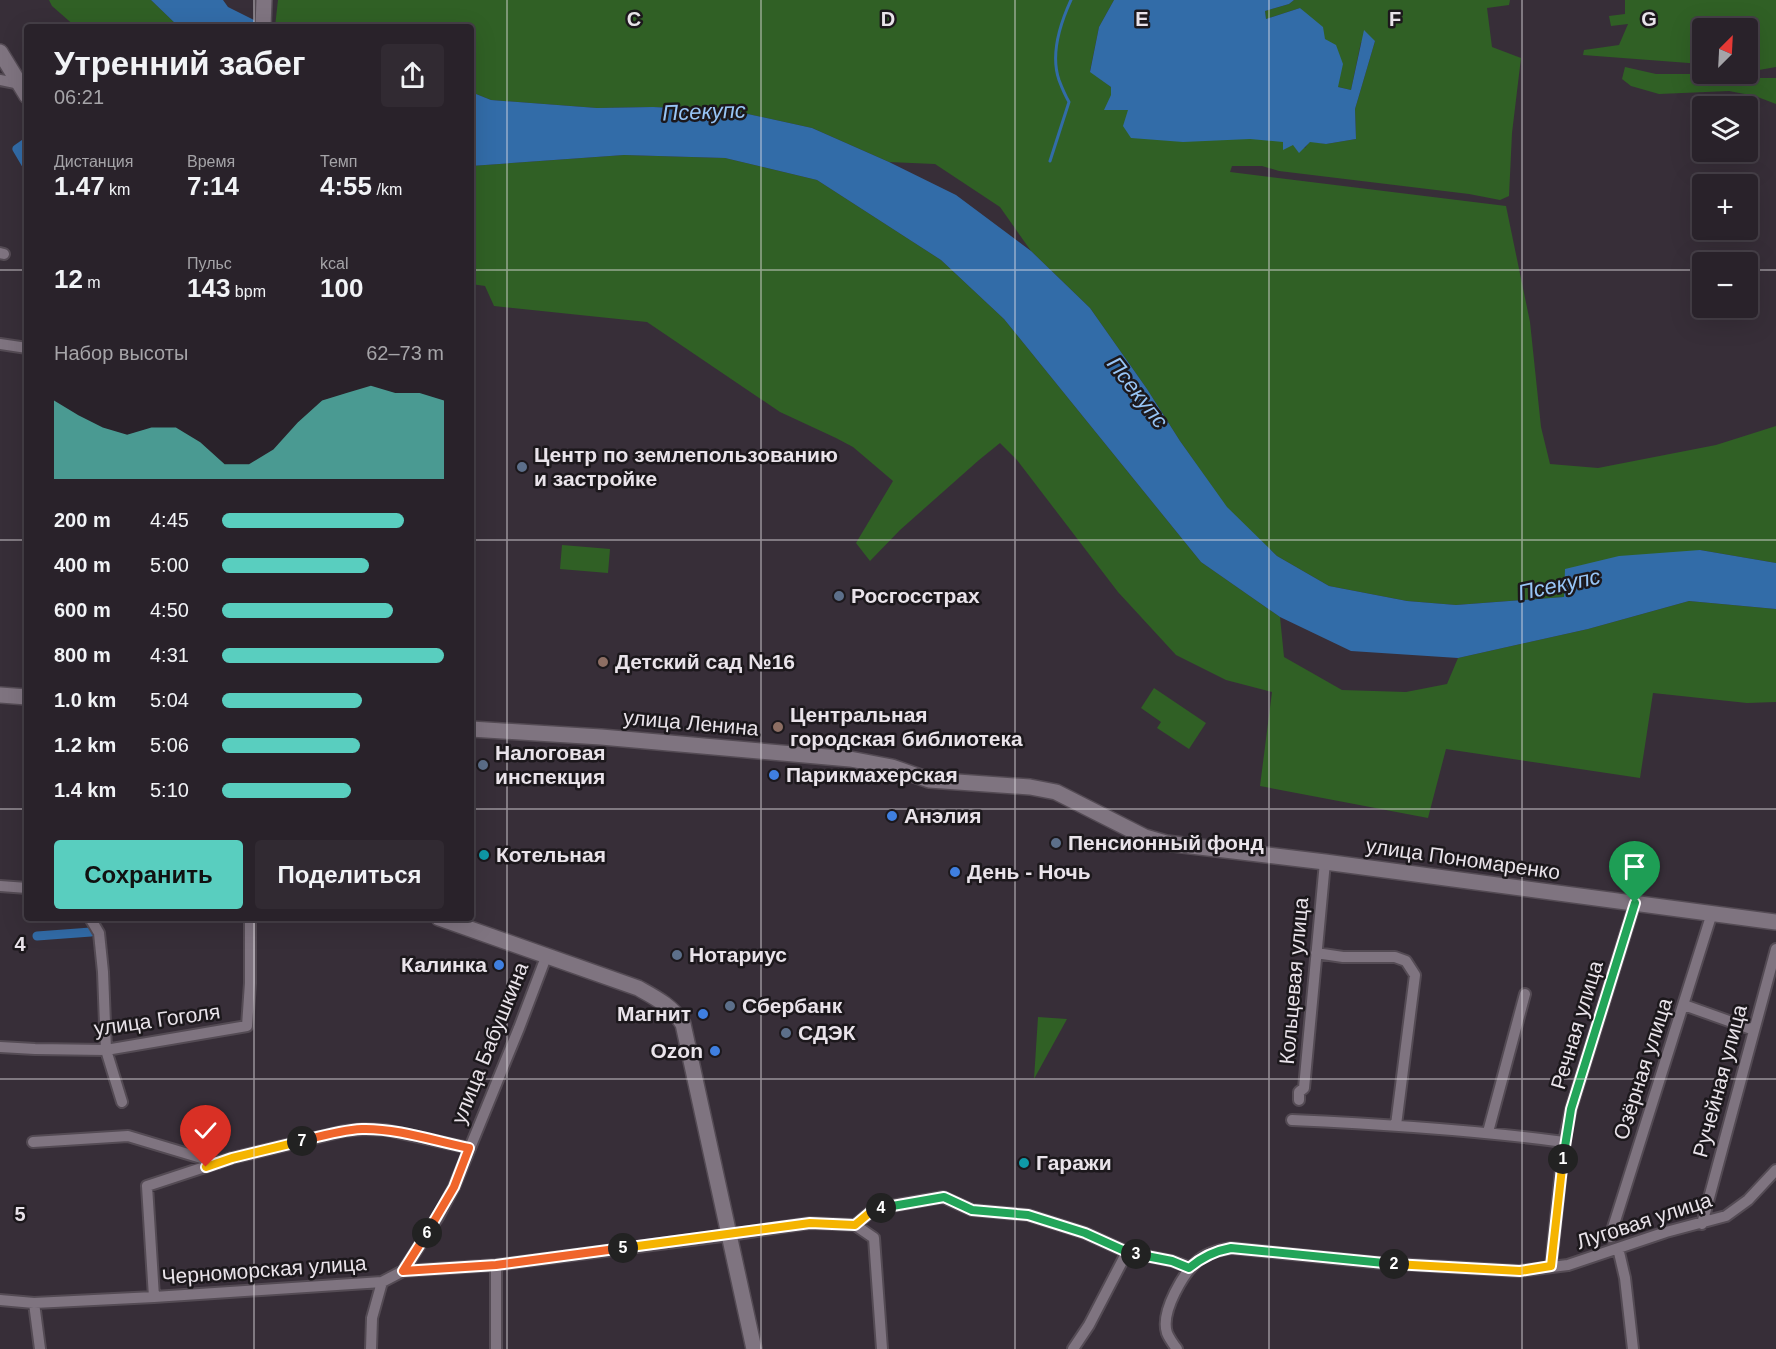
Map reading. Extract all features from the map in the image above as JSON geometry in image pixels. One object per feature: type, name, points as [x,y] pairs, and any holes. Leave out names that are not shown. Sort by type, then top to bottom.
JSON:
[{"type":"street","points":[[263,24],[264,0]]},
{"type":"street","points":[[0,52],[24,90]]},
{"type":"street","points":[[0,80],[24,90]]},
{"type":"street","points":[[0,344],[24,348]]},
{"type":"street","points":[[0,695],[24,697]]},
{"type":"street","name":"улица Ленина","points":[[474,729],[601,737],[850,759],[885,765],[929,780],[1030,787],[1056,792],[1145,837]]},
{"type":"street","name":"улица Пономаренко","points":[[1145,837],[1166,843],[1776,922]]},
{"type":"street","name":"Кольцевая улица","points":[[1299,1100],[1299,1092],[1304,1088],[1325,862]]},
{"type":"street","points":[[0,886],[24,888]]},
{"type":"street","name":"Речная улица","points":[[1551,1266],[1564,1142],[1571,1109],[1635,903]]},
{"type":"street","name":"Озёрная улица","points":[[1610,1237],[1712,913]]},
{"type":"street","points":[[92,921],[99,933],[106,1050],[122,1102]]},
{"type":"street","name":"улица Гоголя","points":[[0,1047],[106,1050],[247,1026],[250,921]]},
{"type":"street","points":[[447,921],[638,988],[664,1003],[677,1014],[683,1024],[754,1349]]},
{"type":"street","name":"Ручейная улица","points":[[1702,1224],[1776,949]]},
{"type":"street","points":[[1316,953],[1343,957],[1395,957],[1406,961],[1415,975],[1396,1125]]},
{"type":"street","name":"улица Бабушкина","points":[[403,1271],[438,1217],[454,1187],[546,957]]},
{"type":"street","points":[[1488,1132],[1525,994]]},
{"type":"street","points":[[1684,1005],[1754,1030]]},
{"type":"street","points":[[1292,1120],[1488,1132],[1564,1142]]},
{"type":"street","points":[[154,1297],[147,1186],[218,1163],[344,1131],[386,1130],[469,1148]]},
{"type":"street","points":[[33,1142],[128,1136],[218,1163]]},
{"type":"street","name":"Луговая улица","points":[[1189,1268],[1202,1257],[1231,1248],[1380,1263],[1520,1271],[1568,1265],[1666,1232],[1726,1216],[1748,1200],[1776,1170]]},
{"type":"street","points":[[882,1349],[874,1238],[855,1225],[874,1209],[944,1197],[972,1210],[1028,1215],[1085,1233],[1127,1252],[1172,1261],[1189,1268],[1168,1306],[1166,1318],[1167,1332],[1177,1349]]},
{"type":"street","name":"Черноморская улица","points":[[0,1300],[34,1303],[382,1282],[403,1271],[496,1265],[810,1223],[855,1225]]},
{"type":"street","points":[[1618,1248],[1625,1278],[1633,1349]]},
{"type":"street","points":[[1074,1349],[1127,1252]]},
{"type":"street","points":[[496,1265],[496,1349]]},
{"type":"street","points":[[371,1349],[372,1318],[382,1282]]},
{"type":"street","points":[[34,1303],[40,1349]]},
{"type":"green space","points":[[49,0],[151,0],[176,24],[73,24],[52,6]]},
{"type":"green space","points":[[278,0],[1114,0],[1099,27],[1090,71],[1111,87],[1111,95],[1218,107],[1283,142],[1305,148],[1310,141],[1326,144],[1356,139],[1355,109],[1375,41],[1361,42],[1351,90],[1338,87],[1325,39],[1303,11],[1300,8],[1266,19],[1265,11],[1289,4],[1294,0],[1510,0],[1509,5],[1487,8],[1492,47],[1521,58],[1512,133],[1509,196],[1500,200],[1469,194],[1279,171],[1262,166],[1232,166],[1230,172],[1506,206],[1530,322],[1541,427],[1550,464],[1598,468],[1716,445],[1776,426],[1776,563],[1700,550],[1565,597],[1456,605],[1407,601],[1329,586],[1277,556],[1227,508],[1090,308],[1031,251],[1000,207],[935,164],[889,162],[812,128],[734,111],[653,107],[597,108],[491,100],[474,93],[474,24],[275,24]]},
{"type":"green space","points":[[1625,0],[1776,0],[1776,67],[1758,70],[1758,18],[1692,18],[1692,63],[1583,55],[1584,50],[1619,45],[1628,24],[1611,26],[1609,16],[1625,14]]},
{"type":"green space","points":[[1625,67],[1656,74],[1692,74],[1692,84],[1758,84],[1758,78],[1776,78],[1776,104],[1758,96],[1729,91],[1659,94],[1631,86],[1622,79]]},
{"type":"green space","points":[[624,155],[725,158],[817,180],[941,260],[1004,319],[1201,562],[1280,617],[1284,657],[1342,690],[1406,692],[1447,684],[1458,658],[1588,629],[1689,601],[1776,609],[1776,702],[1747,703],[1653,693],[1640,778],[1446,749],[1428,818],[1260,786],[1272,692],[1226,680],[1176,655],[1118,592],[1017,460],[1000,443],[900,530],[870,561],[856,543],[893,481],[853,447],[780,412],[647,322],[494,306],[485,286],[474,284],[474,166]]},
{"type":"green space","points":[[562,545],[610,549],[608,573],[560,569]]},
{"type":"green space","points":[[1154,688],[1206,723],[1189,749],[1157,728],[1161,722],[1141,708]]},
{"type":"green space","points":[[1038,1017],[1067,1019],[1034,1079]]},
{"type":"water","points":[[151,0],[223,0],[228,7],[262,24],[176,24]]},
{"type":"water","points":[[1114,0],[1294,0],[1289,4],[1265,11],[1266,19],[1300,8],[1323,27],[1325,39],[1336,45],[1343,64],[1338,87],[1351,90],[1364,30],[1375,41],[1355,109],[1356,139],[1326,144],[1310,142],[1299,153],[1293,145],[1283,150],[1283,142],[1250,139],[1183,142],[1131,138],[1123,126],[1128,110],[1104,110],[1111,95],[1111,87],[1090,72],[1099,27]]},
{"type":"water","name":"Псекупс","points":[[474,93],[491,100],[597,108],[653,107],[734,111],[812,128],[956,195],[1031,251],[1090,308],[1227,507],[1277,556],[1329,586],[1407,601],[1456,605],[1564,597],[1565,569],[1619,556],[1700,550],[1776,563],[1776,609],[1689,601],[1588,629],[1458,658],[1351,651],[1280,617],[1201,562],[1004,319],[941,260],[817,180],[725,158],[624,155],[474,166]]},
{"type":"waterway","points":[[1050,161],[1069,102],[1056,70],[1056,50],[1060,29],[1071,0]]},
{"type":"waterway","points":[[24,144],[17,149],[24,161]]},
{"type":"waterway","points":[[37,936],[91,932]]},
{"type":"place","name":"Центр по землепользованию и застройке","points":[[522,467]]},
{"type":"place","name":"Росгосстрах","points":[[839,596]]},
{"type":"place","name":"Детский сад №16","points":[[603,662]]},
{"type":"place","name":"Центральная городская библиотека","points":[[778,727]]},
{"type":"place","name":"Налоговая инспекция","points":[[483,765]]},
{"type":"place","name":"Парикмахерская","points":[[774,775]]},
{"type":"place","name":"Анэлия","points":[[892,816]]},
{"type":"place","name":"Пенсионный фонд","points":[[1056,843]]},
{"type":"place","name":"Котельная","points":[[484,855]]},
{"type":"place","name":"День - Ночь","points":[[955,872]]},
{"type":"place","name":"Нотариус","points":[[677,955]]},
{"type":"place","name":"Калинка","points":[[499,965]]},
{"type":"place","name":"Сбербанк","points":[[730,1006]]},
{"type":"place","name":"Магнит","points":[[703,1014]]},
{"type":"place","name":"СДЭК","points":[[786,1033]]},
{"type":"place","name":"Ozon","points":[[715,1051]]},
{"type":"place","name":"Гаражи","points":[[1024,1163]]},
{"type":"route","points":[[206,1167],[232,1158],[344,1131],[364,1129],[386,1130],[469,1148],[454,1187],[438,1217],[403,1271],[496,1265],[810,1223],[855,1225],[874,1209],[944,1197],[972,1210],[1028,1215],[1085,1233],[1127,1252],[1172,1261],[1189,1268],[1202,1257],[1231,1248],[1380,1263],[1520,1271],[1551,1266],[1564,1142],[1571,1109],[1635,903]]}]
